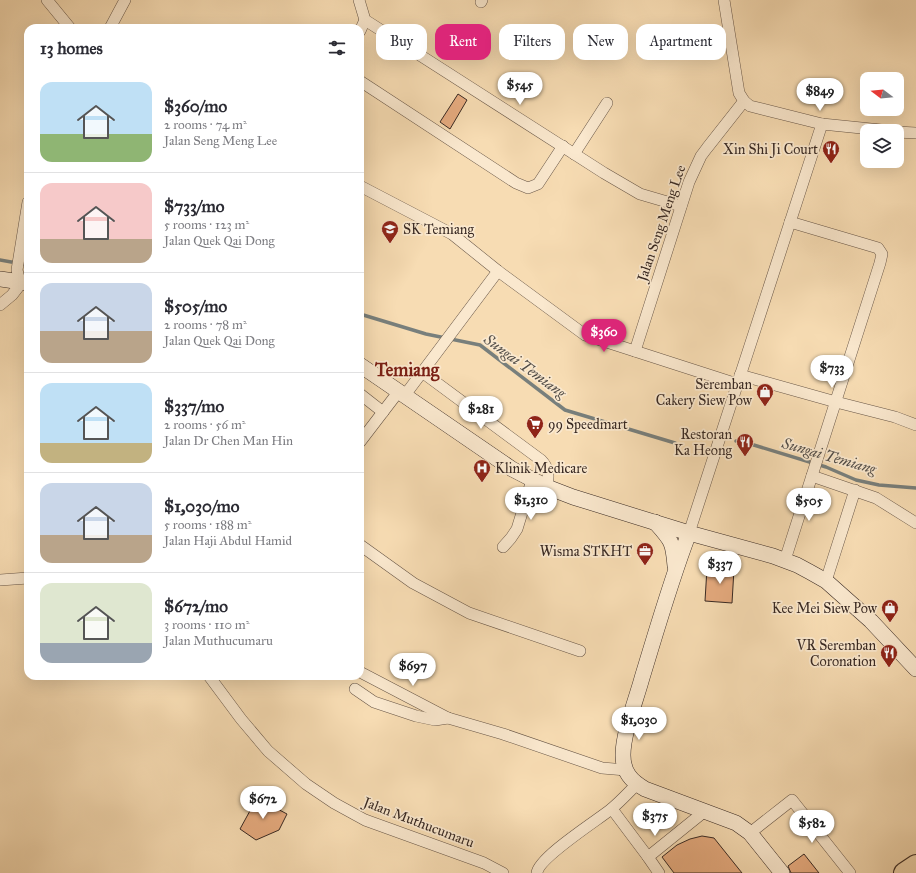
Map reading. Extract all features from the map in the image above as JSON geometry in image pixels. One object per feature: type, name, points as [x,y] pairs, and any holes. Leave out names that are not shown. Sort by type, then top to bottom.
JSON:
[{"type":"highway","points":[[904,873],[916,865]]},
{"type":"street","points":[[48,0],[67,24]]},
{"type":"street","points":[[112,24],[125,0]]},
{"type":"street","points":[[358,0],[365,20],[574,154],[640,194],[681,206]]},
{"type":"street","points":[[724,0],[739,93],[744,101],[750,106],[822,124],[860,128]]},
{"type":"street","points":[[363,24],[365,20]]},
{"type":"street","points":[[364,84],[516,183],[528,188],[538,184],[563,146]]},
{"type":"street","name":"Jalan Seng Meng Lee","points":[[635,351],[689,182],[701,156],[744,101]]},
{"type":"street","points":[[574,154],[607,103]]},
{"type":"street","points":[[782,873],[750,833],[736,823],[645,789],[633,782],[626,770],[623,756],[630,717],[676,568],[689,533],[822,124]]},
{"type":"street","points":[[904,132],[916,133]]},
{"type":"street","points":[[364,188],[452,234],[498,271],[585,335],[635,351],[739,379],[895,417],[916,425]]},
{"type":"street","points":[[785,560],[882,254],[878,248],[790,222]]},
{"type":"street","points":[[0,305],[12,295],[19,286],[22,278],[19,253],[24,225]]},
{"type":"street","points":[[364,437],[383,412],[422,372],[498,271]]},
{"type":"street","points":[[0,279],[22,278]]},
{"type":"street","points":[[364,368],[512,469],[532,480],[574,497],[689,533],[797,564],[826,581],[871,621],[916,669]]},
{"type":"street","points":[[422,372],[541,460],[546,465],[548,472],[547,486]]},
{"type":"street","points":[[364,397],[383,412]]},
{"type":"street","points":[[813,473],[876,498],[916,523]]},
{"type":"street","points":[[503,548],[517,530],[532,480]]},
{"type":"street","points":[[826,581],[855,490]]},
{"type":"street","points":[[654,522],[671,542],[674,550],[676,568]]},
{"type":"street","points":[[676,568],[696,546],[704,543],[720,541]]},
{"type":"street","points":[[364,548],[413,583],[469,613],[580,651]]},
{"type":"street","points":[[0,580],[24,578]]},
{"type":"street","points":[[364,674],[448,718],[503,734],[602,768],[626,770]]},
{"type":"street","name":"Jalan Muthucumaru","points":[[212,680],[241,719],[268,751],[306,784],[334,803],[365,820],[484,863],[503,873]]},
{"type":"street","points":[[355,689],[374,702],[416,716],[435,720],[448,718]]},
{"type":"street","points":[[537,873],[537,869],[542,863],[564,844],[612,809],[637,784]]},
{"type":"street","points":[[750,833],[792,800],[850,873]]},
{"type":"street","points":[[612,809],[659,873]]},
{"type":"street","points":[[648,857],[705,811]]},
{"type":"building","points":[[458,94],[467,100],[450,129],[440,122]]},
{"type":"building","points":[[707,568],[734,569],[732,603],[705,601]]},
{"type":"building","points":[[257,798],[287,814],[279,830],[256,840],[240,829]]},
{"type":"building","points":[[702,836],[714,838],[742,873],[674,873],[662,857],[677,845],[690,839]]},
{"type":"building","points":[[804,854],[819,873],[791,873],[788,866]]},
{"type":"waterway","name":"Sungai Temiang","points":[[0,260],[24,264]]},
{"type":"waterway","name":"Sungai Temiang","points":[[364,315],[426,334],[480,345],[565,410],[675,443]]},
{"type":"waterway","name":"Sungai Temiang","points":[[736,441],[744,442],[826,467],[856,480],[879,485],[916,488]]},
{"type":"place","name":"Xin Shi Ji Court","points":[[831,164]]},
{"type":"place","name":"SK Temiang","points":[[390,244]]},
{"type":"place","name":"Seremban Cakery Siew Pow","points":[[765,407]]},
{"type":"place","name":"99 Speedmart","points":[[535,439]]},
{"type":"place","name":"Restoran Ka Heong","points":[[745,457]]},
{"type":"place","name":"Klinik Medicare","points":[[482,483]]},
{"type":"place","name":"Wisma STKHT","points":[[645,566]]},
{"type":"place","name":"Kee Mei Siew Pow","points":[[890,623]]},
{"type":"place","name":"VR Seremban Coronation","points":[[889,668]]},
{"type":"district","name":"Temiang","points":[[407,370]]}]
